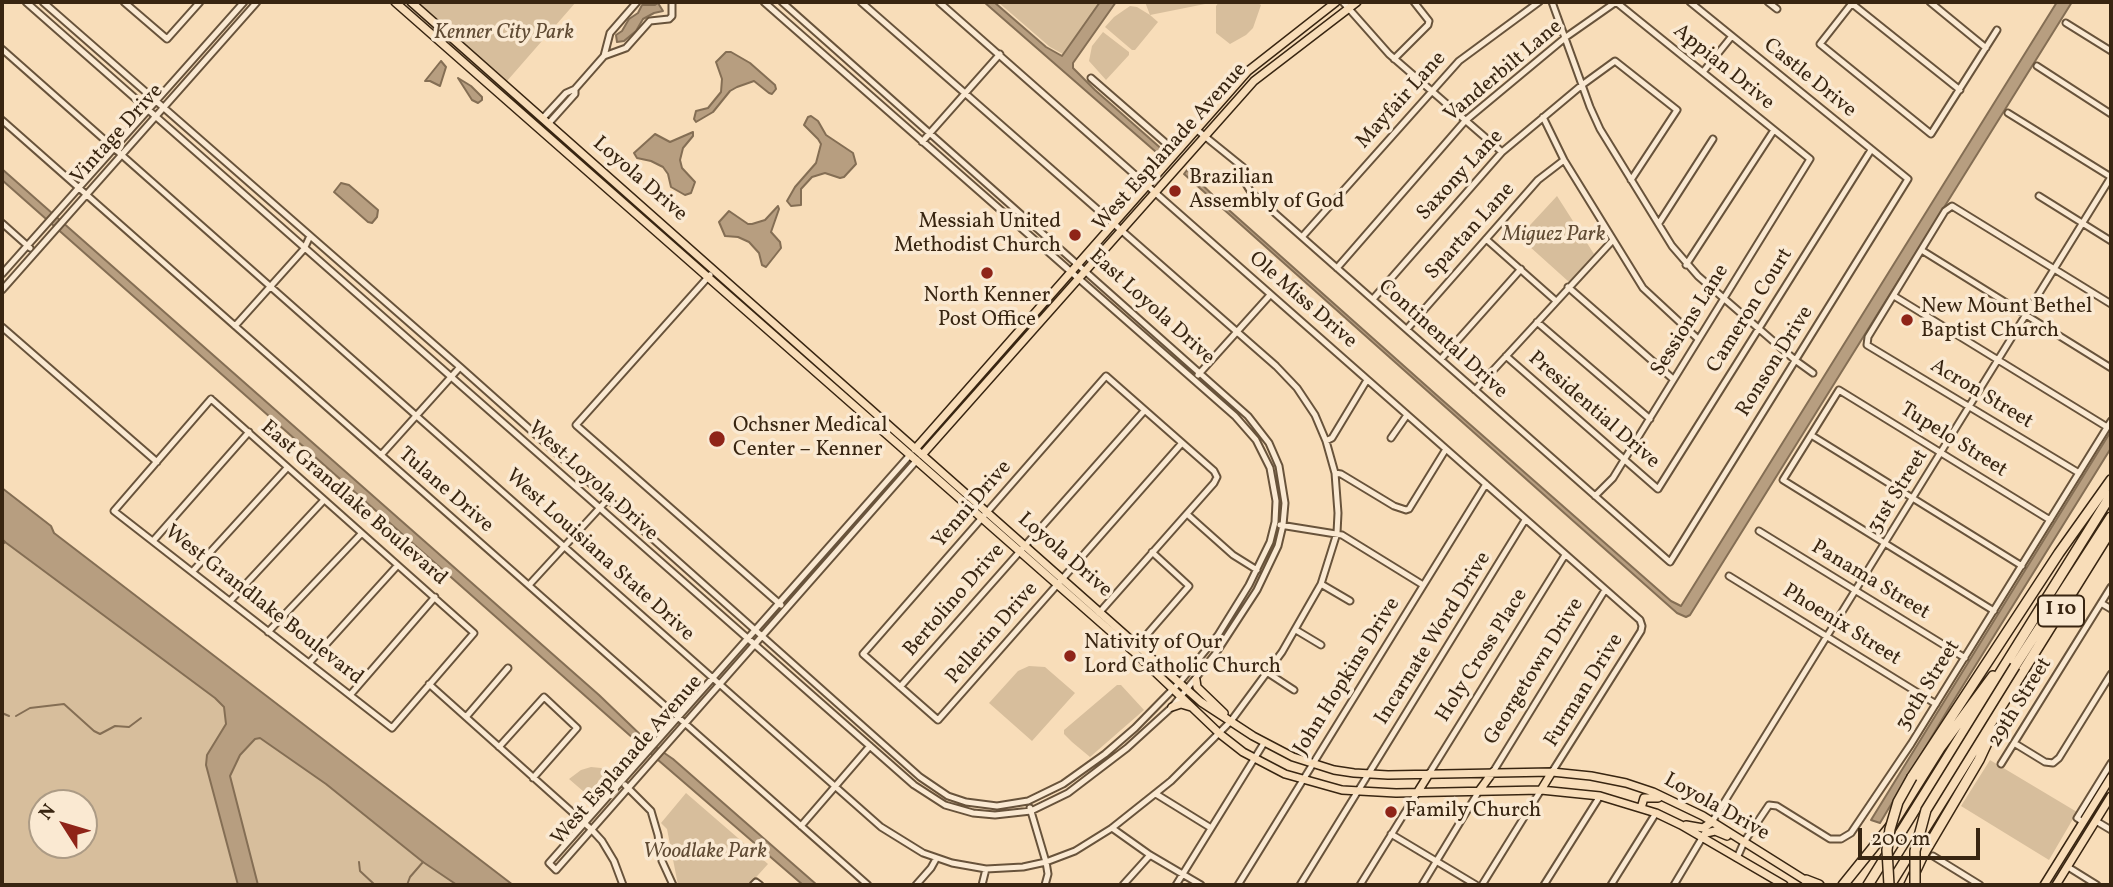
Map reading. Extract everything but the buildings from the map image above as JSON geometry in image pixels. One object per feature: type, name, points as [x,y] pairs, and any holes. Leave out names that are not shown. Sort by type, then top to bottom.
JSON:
[{"type":"highway","points":[[1890,885],[1887,867],[1888,839],[1898,802],[1999,643],[2111,480]]},
{"type":"highway","name":"I 10","points":[[1868,885],[2111,495]]},
{"type":"highway","points":[[1915,885],[1914,851],[1926,810],[2111,517]]},
{"type":"highway","name":"I 10","points":[[1890,885],[2111,530]]},
{"type":"highway","points":[[1838,885],[1845,882],[1893,823],[1940,748],[2018,645]]},
{"type":"highway","points":[[1909,885],[1928,846],[1979,760],[2005,703]]},
{"type":"highway","points":[[1808,883],[1819,885]]},
{"type":"main road","name":"Loyola Drive","points":[[411,2],[919,451],[934,470],[1022,548],[1057,585],[1098,615]]},
{"type":"main road","name":"West Esplanade Avenue","points":[[913,458],[987,366],[1240,80],[1255,64],[1336,2]]},
{"type":"main road","name":"West Esplanade Avenue","points":[[919,451],[965,406],[1265,71],[1346,5],[1357,2]]},
{"type":"main road","name":"Loyola Drive","points":[[398,3],[913,458],[934,470]]},
{"type":"main road","points":[[461,60],[468,52]]},
{"type":"main road","points":[[1240,80],[1243,94]]},
{"type":"main road","points":[[512,104],[519,96]]},
{"type":"main road","points":[[1210,114],[1222,117]]},
{"type":"main road","points":[[574,159],[581,152]]},
{"type":"main road","points":[[596,179],[603,171]]},
{"type":"main road","points":[[656,231],[662,223]]},
{"type":"main road","points":[[1048,297],[1055,303]]},
{"type":"main road","points":[[766,329],[774,321]]},
{"type":"main road","points":[[1016,333],[1024,339]]},
{"type":"main road","points":[[987,366],[994,373]]},
{"type":"main road","points":[[958,400],[965,406]]},
{"type":"main road","name":"Loyola Drive","points":[[1022,548],[1063,578],[1098,615],[1177,685],[1196,710],[1220,734],[1255,759],[1303,780],[1357,792],[1541,790],[1600,796],[1656,813],[1681,825],[1784,885]]},
{"type":"main road","points":[[1196,680],[1197,687],[1231,721]]},
{"type":"main road","name":"Loyola Drive","points":[[1185,693],[1264,743],[1334,770],[1368,775],[1552,772],[1609,779],[1644,789],[1712,822],[1808,883]]},
{"type":"main road","points":[[1172,707],[1184,704],[1196,710]]},
{"type":"main road","points":[[1479,792],[1493,772]]},
{"type":"main road","points":[[1541,790],[1552,772]]},
{"type":"main road","points":[[1417,793],[1429,774]]},
{"type":"main road","points":[[2044,885],[2111,778]]},
{"type":"main road","points":[[2104,808],[2101,800],[2111,778]]},
{"type":"main road","points":[[1600,796],[1609,779]]},
{"type":"main road","points":[[2055,885],[2111,796]]},
{"type":"main road","points":[[1641,808],[1646,797],[1672,801]]},
{"type":"main road","points":[[1681,825],[1703,828],[1712,822]]},
{"type":"main road","points":[[2080,847],[2087,827],[2083,822]]},
{"type":"main road","points":[[1702,838],[1706,833],[1715,831],[1741,840]]},
{"type":"main road","points":[[2053,871],[2057,877],[2055,885]]},
{"type":"street","name":"West Loyola Drive","points":[[26,2],[754,646],[914,785],[946,805],[984,815],[1010,815],[1031,811],[1057,799],[1092,776],[1128,748],[1172,707]]},
{"type":"street","name":"West Loyola Drive","points":[[43,2],[460,367],[920,777],[948,796],[986,805],[1009,805],[1028,801],[1063,784],[1105,754],[1177,685]]},
{"type":"street","points":[[126,2],[167,39],[200,2]]},
{"type":"street","name":"Vintage Drive","points":[[2,274],[244,2]]},
{"type":"street","name":"Vintage Drive","points":[[2,289],[257,2]]},
{"type":"street","points":[[546,121],[575,94],[575,89],[604,56],[610,33],[637,2]]},
{"type":"street","points":[[604,56],[626,48],[650,21],[669,19],[672,16],[672,2]]},
{"type":"street","name":"East Loyola Drive","points":[[764,2],[1194,380],[1244,425],[1261,447],[1275,490],[1274,524],[1270,542],[1257,570],[1218,635],[1177,685]]},
{"type":"street","points":[[775,11],[782,2]]},
{"type":"street","name":"East Loyola Drive","points":[[782,2],[1248,416],[1269,443],[1283,478],[1285,503],[1283,525],[1273,558],[1231,631],[1196,680],[1172,707]]},
{"type":"street","name":"West Louisiana State Drive","points":[[2,49],[889,834],[936,859],[986,869],[1005,869],[1046,862],[1075,851],[1112,828],[1156,794],[1220,734],[1268,673],[1321,584],[1337,533],[1335,473],[1315,415],[1297,388],[861,2]]},
{"type":"street","name":"Ole Miss Drive","points":[[939,2],[1640,620],[1642,625]]},
{"type":"street","points":[[1394,59],[1428,25],[1429,21],[1414,2]]},
{"type":"street","name":"Mayfair Lane","points":[[1301,237],[1459,61],[1539,2]]},
{"type":"street","points":[[1552,2],[1600,128],[1686,265],[1813,373]]},
{"type":"street","name":"Vanderbilt Lane","points":[[1337,268],[1465,121],[1566,37],[1616,2]]},
{"type":"street","name":"Appian Drive","points":[[1616,2],[1810,159]]},
{"type":"street","name":"Castle Drive","points":[[1690,2],[1908,179]]},
{"type":"street","points":[[1768,2],[1777,9]]},
{"type":"street","points":[[1960,90],[1852,2],[1820,44],[1931,134],[1960,90],[1997,30]]},
{"type":"street","points":[[1930,2],[1986,48]]},
{"type":"street","points":[[1346,5],[1394,59],[1502,152]]},
{"type":"street","points":[[230,18],[236,25]]},
{"type":"street","points":[[2066,23],[2111,51]]},
{"type":"street","points":[[1703,72],[1732,36]]},
{"type":"street","points":[[922,142],[1000,54]]},
{"type":"street","name":"Saxony Lane","points":[[1373,299],[1502,152],[1615,61],[1676,110],[1631,180]]},
{"type":"street","points":[[2038,66],[2111,114]]},
{"type":"street","points":[[181,87],[174,85],[183,71]]},
{"type":"street","points":[[1091,78],[1177,152]]},
{"type":"street","points":[[2008,113],[2111,177]]},
{"type":"street","points":[[1543,117],[1564,160],[1643,288],[1698,339]]},
{"type":"street","name":"Tulane Drive","points":[[2,120],[868,885]]},
{"type":"street","name":"Continental Drive","points":[[1197,130],[1244,168],[1246,184],[1251,192],[1670,562]]},
{"type":"street","points":[[1686,265],[1774,130]]},
{"type":"street","points":[[1659,223],[1713,138]]},
{"type":"street","name":"Cameron Court","points":[[1658,489],[1871,150]]},
{"type":"street","name":"Sessions Lane","points":[[1595,496],[1613,478],[1810,159]]},
{"type":"street","name":"Spartan Lane","points":[[1407,329],[1538,180],[1564,160]]},
{"type":"street","name":"31st Street","points":[[1712,822],[2111,177]]},
{"type":"street","name":"Ronson Drive","points":[[1670,562],[1908,179]]},
{"type":"street","points":[[2039,196],[2111,241]]},
{"type":"street","points":[[2107,427],[1894,296],[1945,211],[1952,206],[2111,304]]},
{"type":"street","points":[[2,223],[35,252]]},
{"type":"street","points":[[235,326],[304,249],[310,236]]},
{"type":"street","points":[[1486,239],[1556,301]]},
{"type":"street","points":[[1475,390],[1612,240]]},
{"type":"street","points":[[1923,251],[2111,368]]},
{"type":"street","points":[[715,270],[576,425],[786,610]]},
{"type":"street","points":[[1441,359],[1521,270]]},
{"type":"street","points":[[1568,288],[1674,379]]},
{"type":"street","points":[[1194,380],[1270,295]]},
{"type":"street","name":"Acron Street","points":[[1894,296],[1868,338],[1867,345],[2079,474]]},
{"type":"street","points":[[1538,322],[1650,419]]},
{"type":"street","points":[[2,327],[157,462]]},
{"type":"street","name":"Presidential Drive","points":[[1506,356],[1658,489]]},
{"type":"street","points":[[381,455],[460,367]]},
{"type":"street","name":"Yenni Drive","points":[[900,687],[863,654],[1106,376],[1145,410]]},
{"type":"street","points":[[1326,441],[1332,438],[1367,380]]},
{"type":"street","name":"Tupelo Street","points":[[1811,435],[1839,390],[2050,520]]},
{"type":"street","name":"East Grandlake Boulevard","points":[[157,462],[211,399],[474,633],[429,684]]},
{"type":"street","points":[[1098,615],[1217,477],[1214,471],[1145,410]]},
{"type":"street","name":"Bertolino Drive","points":[[900,687],[1145,410]]},
{"type":"street","points":[[1391,438],[1407,415]]},
{"type":"street","name":"30th Street","points":[[1737,858],[1741,840],[1766,807],[1772,805],[1830,839],[1841,839],[1852,834],[1965,658],[2111,421]]},
{"type":"street","points":[[153,541],[249,432]]},
{"type":"street","points":[[1994,611],[1783,480],[1811,435],[2022,566]]},
{"type":"street","name":"Pellerin Drive","points":[[900,687],[938,720],[1182,443]]},
{"type":"street","points":[[1335,473],[1406,510],[1446,449]]},
{"type":"street","name":"West Esplanade Avenue","points":[[913,458],[786,610],[556,870],[549,863],[712,677],[913,458]]},
{"type":"street","name":"West Grandlake Boulevard","points":[[157,462],[114,511],[392,728],[429,684]]},
{"type":"street","points":[[193,571],[287,468]]},
{"type":"street","name":"John Hopkins Drive","points":[[1238,885],[1486,484]]},
{"type":"street","points":[[230,601],[324,500]]},
{"type":"street","points":[[529,585],[607,500]]},
{"type":"street","points":[[1186,514],[1221,545],[1257,570]]},
{"type":"street","name":"Incarnate Word Drive","points":[[1357,792],[1525,520]]},
{"type":"street","points":[[1274,524],[1337,533],[1423,585]]},
{"type":"street","name":"Panama Street","points":[[1759,531],[1965,658]]},
{"type":"street","points":[[268,632],[360,534]]},
{"type":"street","points":[[1135,648],[1189,586],[1153,552]]},
{"type":"street","name":"Holy Cross Place","points":[[1429,774],[1565,555]]},
{"type":"street","points":[[310,663],[397,566]]},
{"type":"street","name":"Phoenix Street","points":[[1729,576],[1936,704]]},
{"type":"street","points":[[1321,584],[1350,601]]},
{"type":"street","name":"29th Street","points":[[2001,764],[2106,601],[2111,587]]},
{"type":"street","name":"Georgetown Drive","points":[[1493,772],[1605,590]]},
{"type":"street","points":[[351,694],[435,597]]},
{"type":"street","points":[[2106,601],[2111,609]]},
{"type":"street","name":"Furman Drive","points":[[1552,772],[1642,625]]},
{"type":"street","points":[[1296,630],[1321,645]]},
{"type":"street","points":[[466,717],[508,668]]},
{"type":"street","points":[[1268,673],[1294,690]]},
{"type":"street","points":[[2014,743],[2045,762],[2053,763],[2059,758],[2111,674]]},
{"type":"street","points":[[429,684],[591,829],[614,861],[624,885]]},
{"type":"street","points":[[499,747],[544,697],[577,728],[533,778]]},
{"type":"street","points":[[802,826],[877,739]]},
{"type":"street","points":[[1176,885],[1264,743]]},
{"type":"street","points":[[2083,822],[2077,818],[2111,763]]},
{"type":"street","points":[[620,782],[651,811],[662,861],[673,885]]},
{"type":"street","points":[[1482,885],[1541,790]]},
{"type":"street","points":[[1300,885],[1357,792]]},
{"type":"street","points":[[1422,885],[1479,792]]},
{"type":"street","points":[[1360,885],[1417,793]]},
{"type":"street","points":[[1156,794],[1211,828]]},
{"type":"street","points":[[1544,885],[1600,796]]},
{"type":"street","points":[[1028,801],[1046,862],[1048,874],[1045,885]]},
{"type":"street","points":[[1611,885],[1656,813]]},
{"type":"street","points":[[2096,821],[2111,831]]},
{"type":"street","points":[[1112,828],[1150,855],[1201,885]]},
{"type":"street","points":[[1391,834],[1476,885]]},
{"type":"street","points":[[1674,885],[1702,838]]},
{"type":"street","points":[[1123,885],[1150,855]]},
{"type":"street","points":[[1933,856],[1980,885]]},
{"type":"street","points":[[916,885],[932,868],[936,859]]},
{"type":"street","points":[[2068,867],[2097,885]]},
{"type":"street","points":[[982,885],[986,869]]},
{"type":"green space","name":"Kenner City Park","points":[[417,2],[576,2],[507,81]]},
{"type":"green space","points":[[998,2],[1100,2],[1063,54],[1050,47]]},
{"type":"green space","points":[[1145,2],[1207,2],[1150,15]]},
{"type":"green space","points":[[1219,2],[1256,2],[1261,5],[1253,28],[1230,44],[1216,33],[1216,6]]},
{"type":"green space","points":[[1130,6],[1150,15],[1158,22],[1135,50],[1105,27]]},
{"type":"green space","points":[[1103,32],[1129,52],[1106,80],[1089,61],[1092,46]]},
{"type":"green space","name":"Miguez Park","points":[[1557,196],[1594,254],[1569,282],[1519,237]]},
{"type":"green space","points":[[2,539],[224,707],[226,724],[207,755],[206,765],[238,885],[2,885]]},
{"type":"green space","points":[[1029,666],[1045,667],[1075,693],[1032,741],[989,703],[1018,671]]},
{"type":"green space","points":[[1117,685],[1121,685],[1144,710],[1090,757],[1064,734],[1064,730]]},
{"type":"green space","points":[[255,738],[260,738],[326,784],[423,862],[457,885],[258,885],[230,776],[240,755]]},
{"type":"green space","points":[[1990,760],[2077,812],[2049,860],[1961,806]]},
{"type":"green space","points":[[601,768],[616,779],[599,797],[591,798],[569,779],[581,770]]},
{"type":"green space","name":"Woodlake Park","points":[[686,793],[768,864],[749,885],[678,885],[667,829],[661,823]]},
{"type":"shaded area","points":[[984,2],[994,2],[1046,47],[1062,56],[1100,2],[1116,2],[1073,63],[1073,68],[1165,152],[1156,152]]},
{"type":"shaded area","points":[[2057,2],[2072,2],[1690,615],[1686,617],[1677,613],[1184,174],[1187,170],[1441,399],[1671,601],[1681,606]]},
{"type":"shaded area","points":[[658,3],[663,11],[643,19],[636,31],[624,41],[617,42],[616,35],[622,31],[629,19],[638,13],[642,5]]},
{"type":"shaded area","points":[[726,52],[750,63],[775,85],[776,89],[772,94],[769,93],[754,81],[737,87],[730,91],[713,112],[696,122],[696,111],[708,108],[721,92],[722,79],[716,62]]},
{"type":"shaded area","points":[[441,61],[446,67],[440,86],[425,81]]},
{"type":"shaded area","points":[[458,78],[471,86],[482,100],[478,103],[472,100]]},
{"type":"shaded area","points":[[811,116],[818,121],[826,135],[853,153],[856,164],[844,177],[825,173],[812,177],[801,189],[801,205],[791,206],[787,201],[795,187],[816,163],[821,144],[804,125]]},
{"type":"shaded area","points":[[693,132],[693,136],[683,148],[680,160],[682,168],[695,182],[691,193],[685,195],[671,187],[663,167],[637,158],[634,153],[655,134],[670,142]]},
{"type":"shaded area","points":[[2,169],[599,695],[647,741],[673,759],[817,885],[803,885],[643,747],[2,180]]},
{"type":"shaded area","points":[[341,183],[349,185],[378,210],[372,223],[334,192]]},
{"type":"shaded area","points":[[778,206],[771,232],[780,242],[781,248],[766,267],[762,265],[759,253],[749,242],[738,237],[725,236],[719,222],[729,211],[752,224],[765,220]]},
{"type":"shaded area","points":[[2111,431],[2111,448],[1880,823],[1871,820]]},
{"type":"shaded area","points":[[2,488],[51,526],[54,533],[513,885],[457,885],[423,862],[326,784],[260,738],[255,739],[240,755],[230,776],[258,885],[238,885],[206,765],[207,755],[226,724],[224,707],[5,542],[2,539]]},
{"type":"waterway","points":[[2,545],[5,542]]},
{"type":"waterway","points":[[16,716],[30,708],[64,704],[100,734],[115,726],[129,727],[141,718]]},
{"type":"waterway","points":[[2,713],[9,716]]},
{"type":"waterway","points":[[359,862],[360,871],[375,885]]},
{"type":"waterway","points":[[407,885],[410,877],[423,862]]},
{"type":"waterway","points":[[320,885],[325,885]]},
{"type":"place","name":"Brazilian Assembly of God","points":[[1175,191]]},
{"type":"place","name":"Messiah United Methodist Church","points":[[1075,235]]},
{"type":"place","name":"North Kenner Post Office","points":[[987,273]]},
{"type":"place","name":"New Mount Bethel Baptist Church","points":[[1907,320]]},
{"type":"place","name":"Ochsner Medical Center – Kenner","points":[[717,439]]},
{"type":"place","name":"Nativity of Our Lord Catholic Church","points":[[1070,656]]},
{"type":"place","name":"Family Church","points":[[1391,812]]}]
